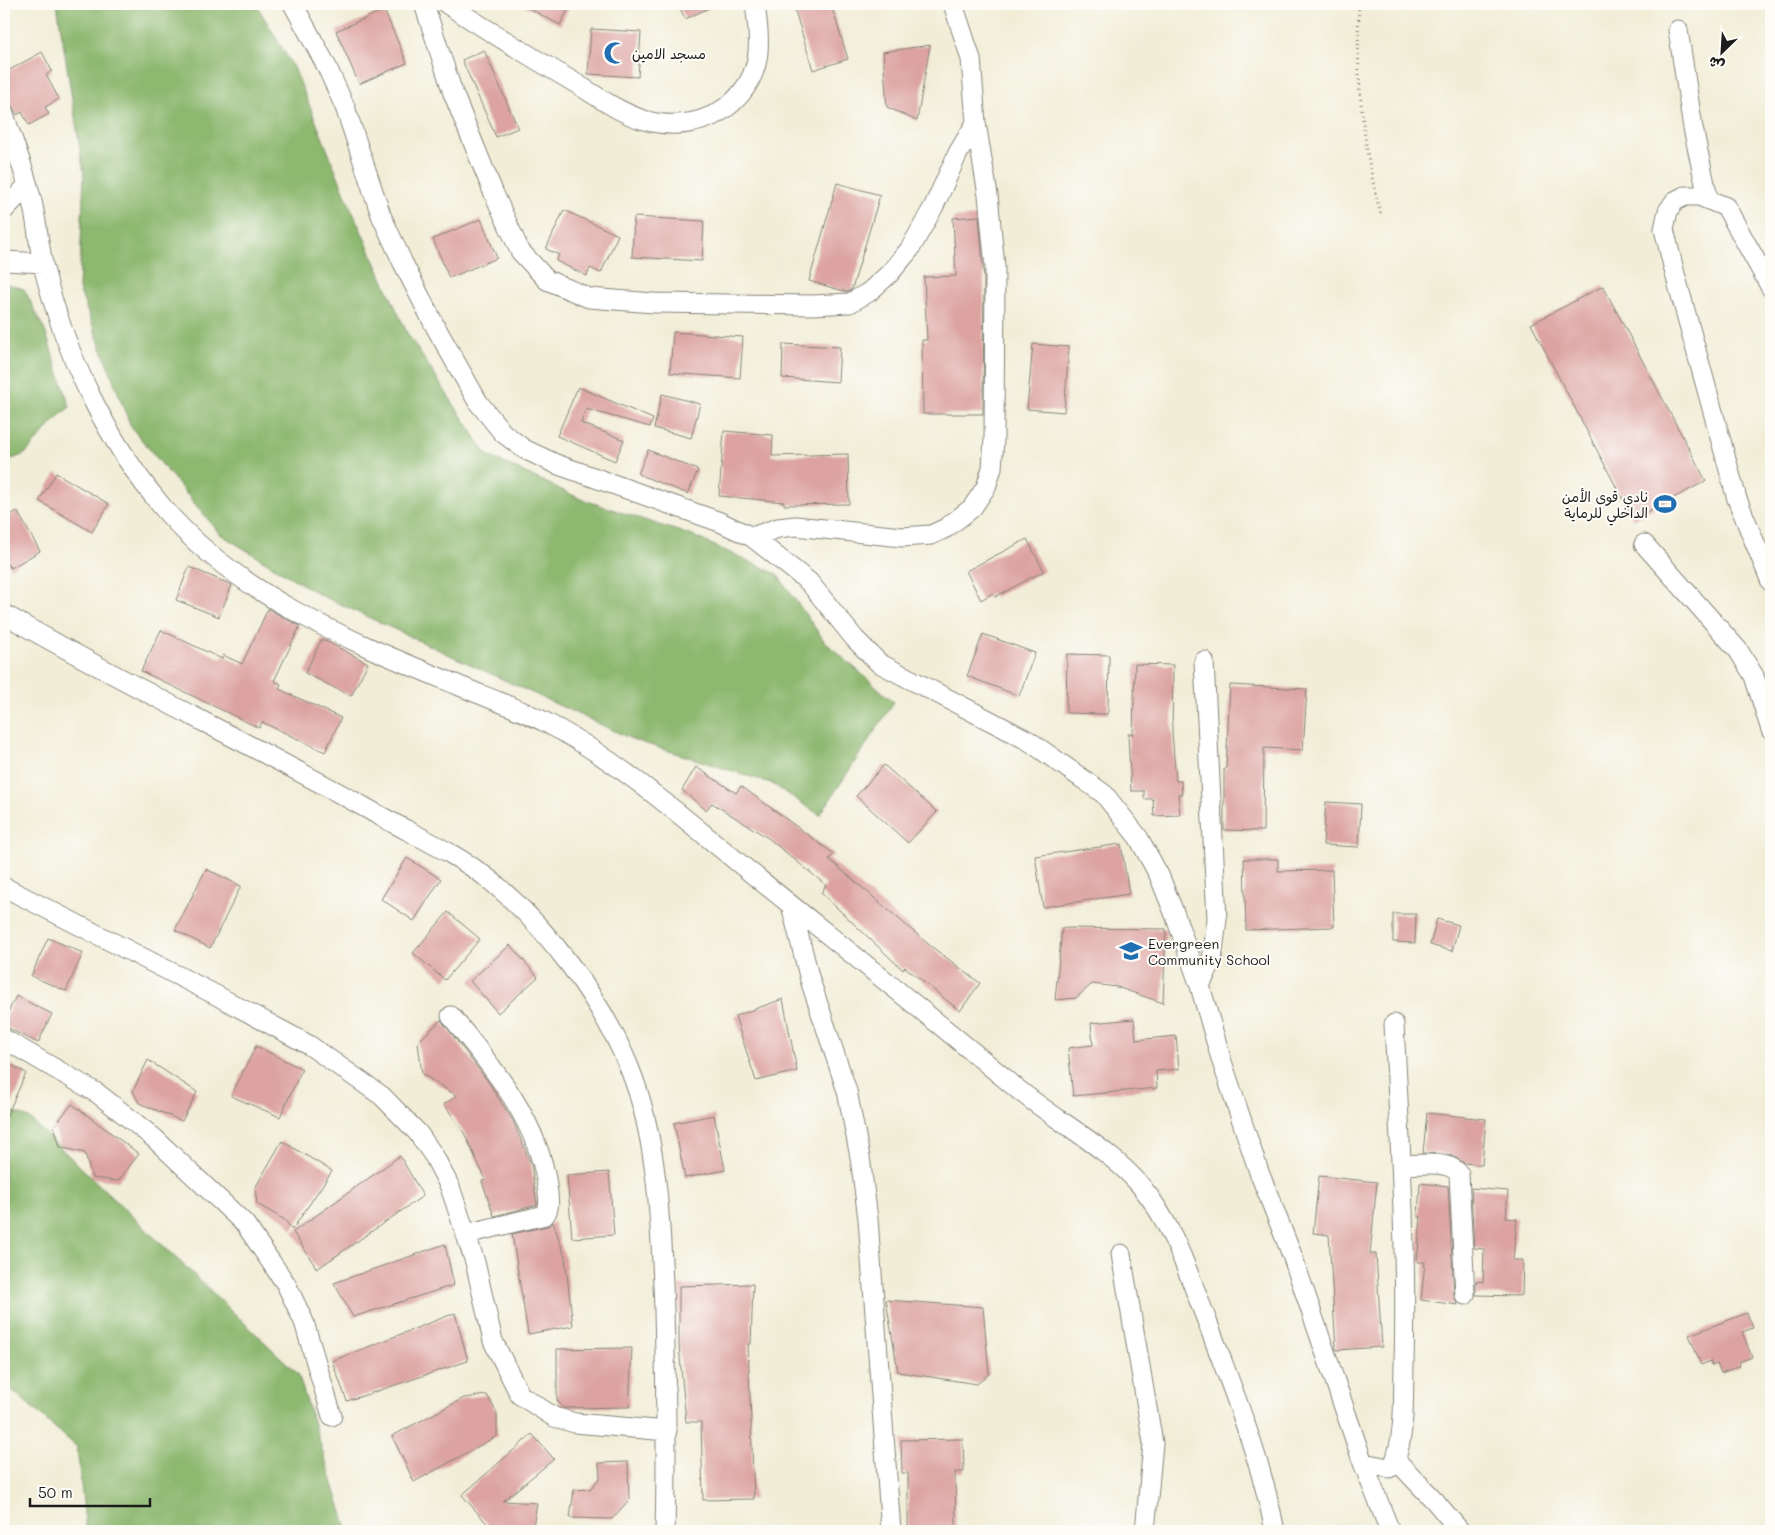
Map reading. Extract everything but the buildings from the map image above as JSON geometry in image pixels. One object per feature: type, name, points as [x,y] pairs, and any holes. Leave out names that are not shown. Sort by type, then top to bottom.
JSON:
[{"type":"street","points":[[293,4],[326,65],[345,107],[382,215],[403,263],[435,326],[478,402],[491,420],[524,449],[556,464],[720,522],[752,537],[809,582],[855,638],[880,663],[1029,740],[1104,794],[1138,836],[1159,875],[1200,986],[1222,1062],[1259,1172],[1292,1255],[1363,1463],[1390,1531]]},
{"type":"street","points":[[424,4],[453,92],[494,194],[520,250],[547,280],[589,298],[654,303],[814,306],[850,302],[869,292],[890,273],[910,249],[934,206],[958,154],[976,123]]},
{"type":"street","points":[[447,4],[504,42],[614,106],[643,120],[665,124],[685,124],[707,119],[727,107],[746,89],[755,69],[760,43],[755,4]]},
{"type":"street","points":[[752,537],[778,528],[794,526],[902,537],[931,536],[946,528],[972,508],[986,487],[992,468],[994,439],[995,267],[987,187],[976,123],[971,59],[953,4]]},
{"type":"street","points":[[1678,30],[1693,128],[1708,198]]},
{"type":"street","points":[[4,114],[28,185],[38,224],[43,262],[64,332],[97,409],[143,482],[168,513],[200,545],[234,573],[316,622],[369,648],[545,722],[568,735],[655,797],[950,1032],[1021,1092],[1103,1152],[1141,1186],[1165,1223],[1181,1254],[1213,1337],[1245,1421],[1274,1531]]},
{"type":"street","points":[[4,210],[28,185]]},
{"type":"street","points":[[1771,288],[1726,206],[1708,198],[1685,196],[1675,201],[1668,212],[1664,229],[1737,499],[1771,582]]},
{"type":"street","points":[[4,261],[43,262]]},
{"type":"street","points":[[1644,544],[1738,650],[1754,676],[1771,730]]},
{"type":"street","points":[[4,614],[135,688],[302,772],[472,867],[518,905],[578,976],[602,1012],[630,1068],[644,1115],[656,1182],[662,1275],[667,1432],[665,1531]]},
{"type":"street","points":[[1200,986],[1212,960],[1217,919],[1204,661]]},
{"type":"street","points":[[4,887],[204,988],[309,1045],[382,1096],[418,1133],[434,1156],[450,1187],[475,1262],[493,1341],[520,1395],[554,1417],[575,1423],[667,1432]]},
{"type":"street","points":[[791,905],[810,980],[847,1091],[860,1158],[868,1219],[891,1531]]},
{"type":"street","points":[[451,1016],[477,1047],[518,1107],[539,1148],[549,1206],[545,1215],[466,1234]]},
{"type":"street","points":[[1363,1463],[1391,1468],[1396,1460],[1401,1428],[1405,1324],[1401,1165],[1394,1024]]},
{"type":"street","points":[[4,1039],[97,1093],[154,1138],[245,1224],[286,1284],[304,1322],[332,1416]]},
{"type":"street","points":[[1401,1165],[1448,1165],[1455,1168],[1459,1174],[1466,1295]]},
{"type":"street","points":[[1121,1254],[1153,1443],[1145,1531]]},
{"type":"street","points":[[1396,1460],[1436,1501],[1460,1531]]},
{"type":"path","points":[[1359,4],[1358,94],[1369,169],[1381,215]]},
{"type":"green space","points":[[57,4],[256,4],[295,70],[350,206],[407,333],[487,455],[581,499],[693,536],[777,574],[825,642],[894,702],[820,815],[771,783],[634,740],[318,594],[220,534],[131,427],[79,289],[84,174]]},
{"type":"green space","points":[[4,283],[24,289],[45,331],[70,407],[60,415],[25,454],[4,462]]},
{"type":"green space","points":[[4,1108],[29,1118],[298,1374],[348,1531],[86,1531],[77,1447],[4,1383]]},
{"type":"place","name":"مسجد الامين","points":[[615,53]]},
{"type":"place","name":"نادي قوى الأمن الداخلي للرماية","points":[[1665,504]]},
{"type":"place","name":"Evergreen Community School","points":[[1131,951]]}]
